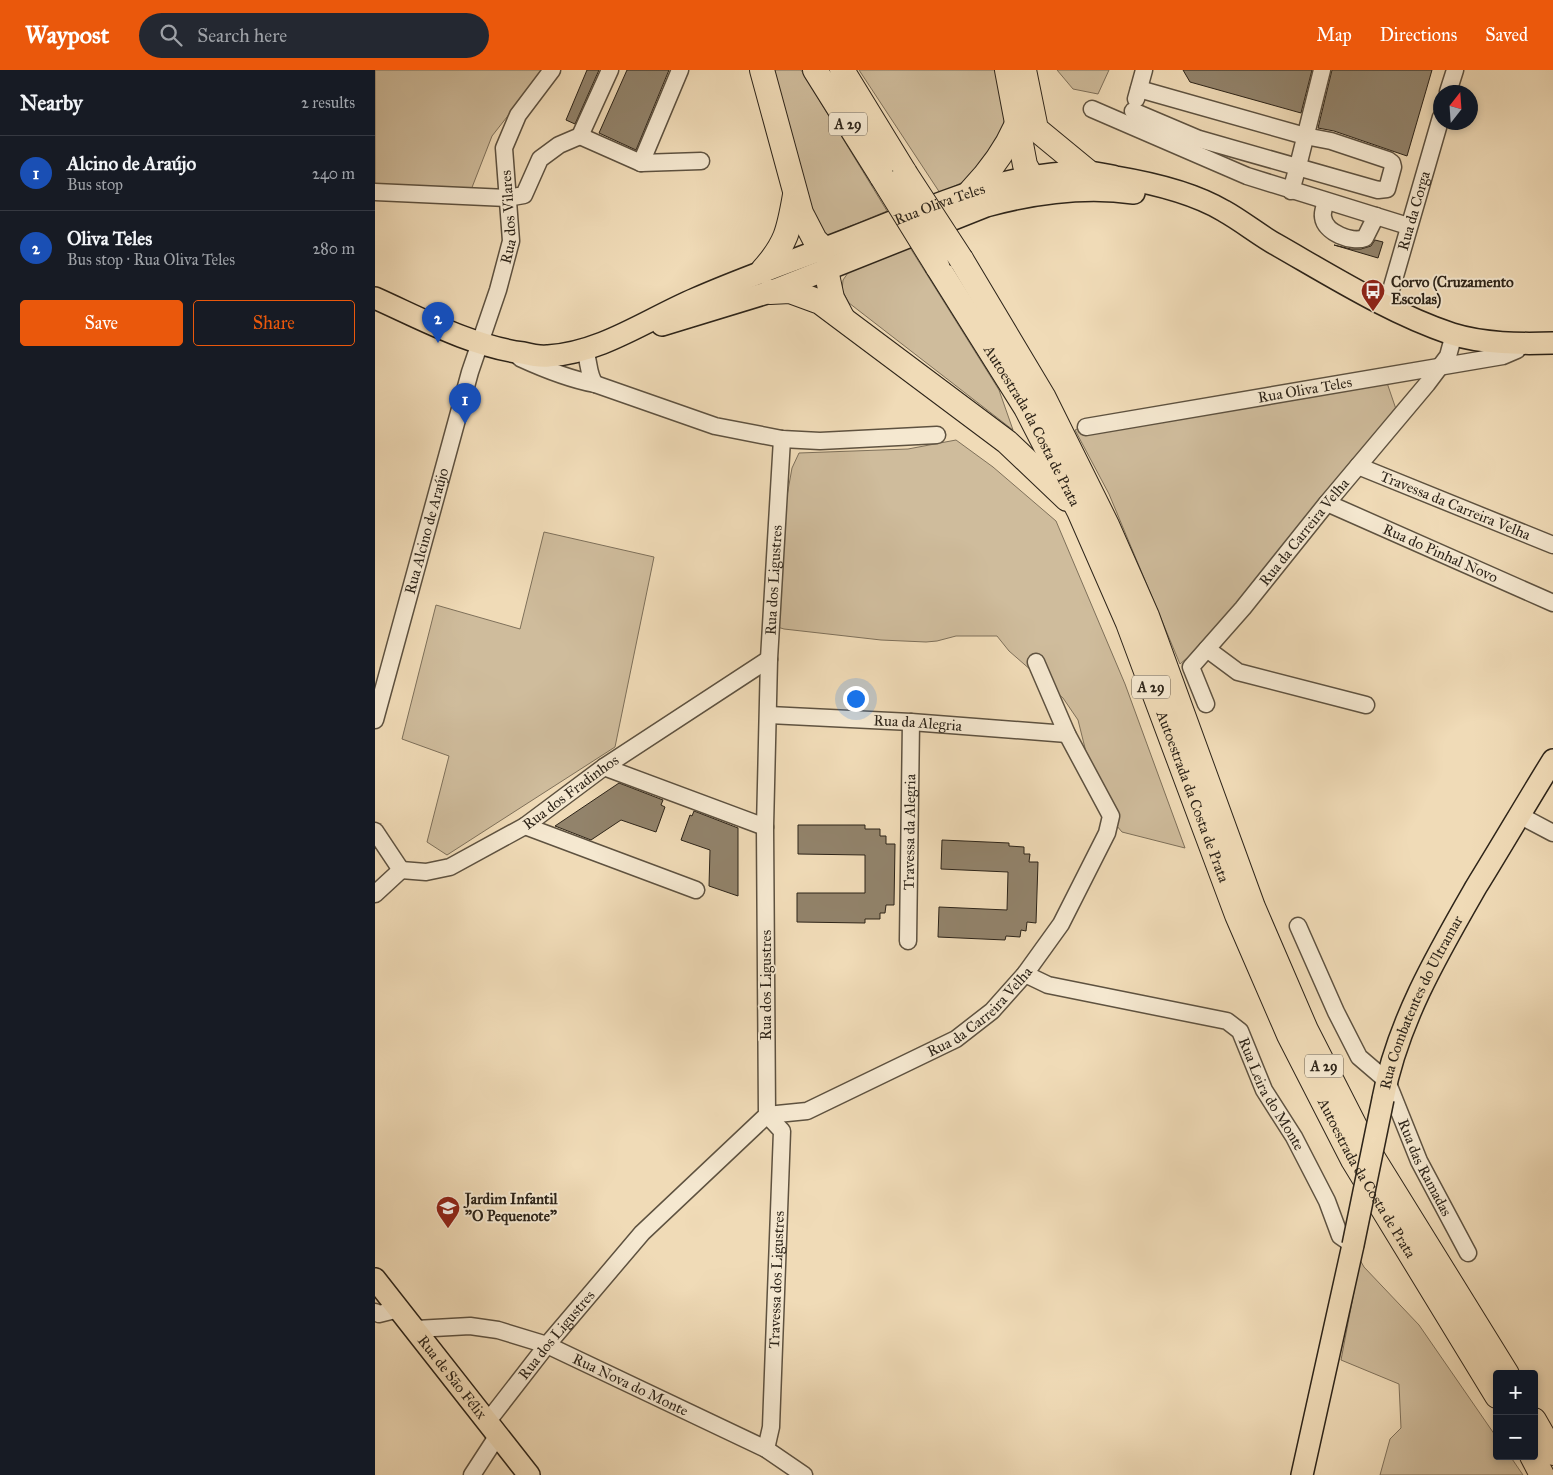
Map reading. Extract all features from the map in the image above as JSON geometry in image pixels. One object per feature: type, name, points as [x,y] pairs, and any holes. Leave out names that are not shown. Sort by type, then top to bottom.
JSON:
[{"type":"highway","points":[[762,70],[801,212],[815,240],[828,257],[832,298],[843,320]]},
{"type":"highway","name":"Autoestrada da Costa de Prata","points":[[815,70],[1026,408],[1079,511],[1128,623],[1237,915],[1289,1035],[1353,1160],[1493,1389]]},
{"type":"highway","name":"Autoestrada da Costa de Prata","points":[[842,70],[905,173],[961,259],[1044,398],[1107,525],[1147,616],[1253,907],[1306,1030],[1362,1140],[1505,1370]]},
{"type":"highway","points":[[1007,70],[1026,128],[1087,172]]},
{"type":"highway","points":[[1023,70],[1026,128],[1025,165],[1031,176]]},
{"type":"highway","points":[[971,191],[993,167],[1007,146],[1026,128]]},
{"type":"highway","points":[[795,190],[788,232],[775,256],[766,281],[819,302],[1007,442],[1079,511]]},
{"type":"highway","points":[[1538,1427],[1553,1453]]},
{"type":"highway","points":[[1533,1460],[1542,1475]]},
{"type":"main road","name":"Rua Oliva Teles","points":[[861,245],[971,191],[1031,176],[1087,172],[1143,182],[1191,196],[1221,209],[1275,244],[1384,305],[1454,334],[1469,338],[1520,344],[1553,343]]},
{"type":"main road","points":[[1014,199],[1027,184],[1031,176],[1053,192]]},
{"type":"main road","name":"Rua Oliva Teles","points":[[375,298],[481,342],[507,351],[545,357],[579,351],[611,339],[692,300],[766,281],[861,245],[985,206],[1053,192],[1105,190],[1138,194],[1186,208],[1275,244]]},
{"type":"main road","name":"Rua Combatentes do Ultramar","points":[[1302,1475],[1385,1090],[1402,1032],[1445,940],[1553,760]]},
{"type":"main road","name":"Rua de São Félix","points":[[375,1279],[382,1313],[416,1329],[529,1475]]},
{"type":"street","name":"Rua dos Vilares","points":[[481,342],[511,241],[504,148],[518,115],[552,70]]},
{"type":"street","points":[[375,192],[507,198],[524,195],[540,159],[559,145],[580,136],[610,70]]},
{"type":"street","points":[[641,163],[680,70]]},
{"type":"street","points":[[1130,118],[1144,70]]},
{"type":"street","points":[[1291,191],[1321,70]]},
{"type":"street","points":[[1450,85],[1455,70]]},
{"type":"street","points":[[1092,109],[1130,118],[1379,190],[1387,189],[1393,167],[1392,163],[1388,160],[1331,141],[1305,136],[1139,89]]},
{"type":"street","points":[[1130,118],[1247,176],[1408,226]]},
{"type":"street","name":"Rua da Corga","points":[[1384,305],[1391,290],[1437,130]]},
{"type":"street","points":[[580,136],[641,163],[701,161]]},
{"type":"street","points":[[1326,201],[1322,216],[1325,224],[1339,236],[1358,240],[1365,238],[1376,216]]},
{"type":"street","name":"Rua da Carreira Velha","points":[[1206,704],[1191,667],[1243,608],[1441,365],[1448,356],[1454,334]]},
{"type":"street","name":"Rua Alcino de Araújo","points":[[375,720],[469,372],[481,342]]},
{"type":"street","name":"Rua Oliva Teles","points":[[1086,427],[1441,365],[1503,356],[1517,350],[1520,344]]},
{"type":"street","name":"Rua Oliva Teles","points":[[507,351],[541,368],[715,426],[782,439],[820,441],[937,435]]},
{"type":"street","points":[[579,351],[576,370],[589,383]]},
{"type":"street","name":"Rua dos Ligustres","points":[[472,1475],[493,1428],[547,1345],[642,1233],[767,1115],[765,826],[769,659],[782,439]]},
{"type":"street","name":"Travessa da Carreira Velha","points":[[1358,466],[1553,545]]},
{"type":"street","name":"Rua do Pinhal Novo","points":[[1327,503],[1553,603]]},
{"type":"street","points":[[1207,649],[1238,672],[1366,705]]},
{"type":"street","name":"Rua dos Fradinhos","points":[[401,870],[426,872],[450,867],[525,826],[604,767],[769,659]]},
{"type":"street","points":[[1036,662],[1067,734]]},
{"type":"street","name":"Rua da Alegria","points":[[769,714],[911,722],[1067,734]]},
{"type":"street","name":"Travessa da Alegria","points":[[908,941],[911,722]]},
{"type":"street","name":"Rua da Carreira Velha","points":[[767,1115],[807,1111],[956,1039],[992,1011],[1025,974],[1061,924],[1107,834],[1111,816],[1067,734]]},
{"type":"street","points":[[604,767],[765,826]]},
{"type":"street","points":[[1519,815],[1553,833]]},
{"type":"street","points":[[525,826],[696,890]]},
{"type":"street","points":[[375,831],[401,870],[375,894]]},
{"type":"street","points":[[1299,926],[1336,1012],[1359,1057],[1385,1090]]},
{"type":"street","name":"Rua Leira do Monte","points":[[1025,974],[1048,985],[1227,1021],[1240,1031],[1264,1090],[1294,1137],[1327,1201],[1340,1236],[1353,1245]]},
{"type":"street","name":"Rua das Ramadas","points":[[1385,1090],[1419,1161],[1468,1253]]},
{"type":"street","name":"Travessa dos Ligustres","points":[[766,1449],[771,1427],[782,1131],[767,1115]]},
{"type":"street","name":"Rua Nova do Monte","points":[[416,1329],[470,1326],[497,1330],[547,1345],[766,1449],[804,1475]]},
{"type":"shaded area","points":[[375,70],[544,70],[492,136],[471,190],[375,193]]},
{"type":"shaded area","points":[[768,70],[801,70],[887,211],[824,237],[813,224]]},
{"type":"shaded area","points":[[859,70],[999,70],[1005,116],[1003,132],[996,151],[963,182],[940,193]]},
{"type":"shaded area","points":[[1057,70],[1109,70],[1098,94],[1073,89]]},
{"type":"shaded area","points":[[909,246],[999,390],[1013,430],[849,303],[842,290],[843,280],[850,270]]},
{"type":"shaded area","points":[[1384,374],[1398,415],[1249,605],[1180,664],[1109,494],[1075,430],[1104,417]]},
{"type":"shaded area","points":[[956,440],[993,467],[1056,521],[1125,684],[1185,848],[1122,832],[1111,819],[1089,764],[1078,720],[1063,698],[1009,651],[997,636],[956,636],[926,642],[881,640],[784,629],[774,626],[780,535],[792,468],[799,453],[908,449]]},
{"type":"shaded area","points":[[544,532],[654,557],[615,747],[447,855],[427,842],[449,756],[402,739],[436,605],[520,629]]},
{"type":"shaded area","points":[[1360,1260],[1364,1267],[1419,1325],[1493,1432],[1493,1460],[1513,1460],[1523,1475],[1380,1475],[1390,1439],[1401,1428],[1399,1384],[1341,1360]]},
{"type":"building","points":[[587,70],[599,70],[575,124],[566,120]]},
{"type":"building","points":[[627,70],[669,70],[636,150],[599,133]]},
{"type":"building","points":[[1183,70],[1312,70],[1301,113],[1190,82]]},
{"type":"building","points":[[1332,70],[1432,70],[1407,156],[1334,131],[1318,128]]},
{"type":"building","points":[[1375,240],[1383,242],[1378,258],[1334,245],[1361,249],[1371,246]]},
{"type":"building","points":[[619,783],[663,800],[661,805],[665,807],[656,832],[621,820],[591,840],[555,826]]},
{"type":"building","points":[[694,811],[738,828],[738,896],[709,886],[710,850],[681,840],[690,815],[692,816]]},
{"type":"building","points":[[798,825],[865,825],[865,829],[880,829],[880,836],[886,836],[886,844],[895,844],[894,905],[886,905],[885,913],[880,913],[880,919],[865,919],[865,923],[797,922],[797,893],[865,893],[865,855],[798,854]]},
{"type":"building","points":[[942,840],[1009,843],[1009,846],[1024,847],[1024,854],[1030,854],[1029,862],[1038,862],[1036,923],[1027,922],[1026,931],[1021,930],[1020,937],[1006,936],[1005,940],[938,937],[939,907],[1007,910],[1008,872],[941,869]]},
{"type":"place","name":"Corvo (Cruzamento Escolas)","points":[[1373,312]]},
{"type":"place","name":"Oliva Teles","points":[[438,343]]},
{"type":"place","name":"Alcino de Araújo","points":[[465,424]]},
{"type":"place","name":"Jardim Infantil \"O Pequenote\"","points":[[448,1229]]}]
